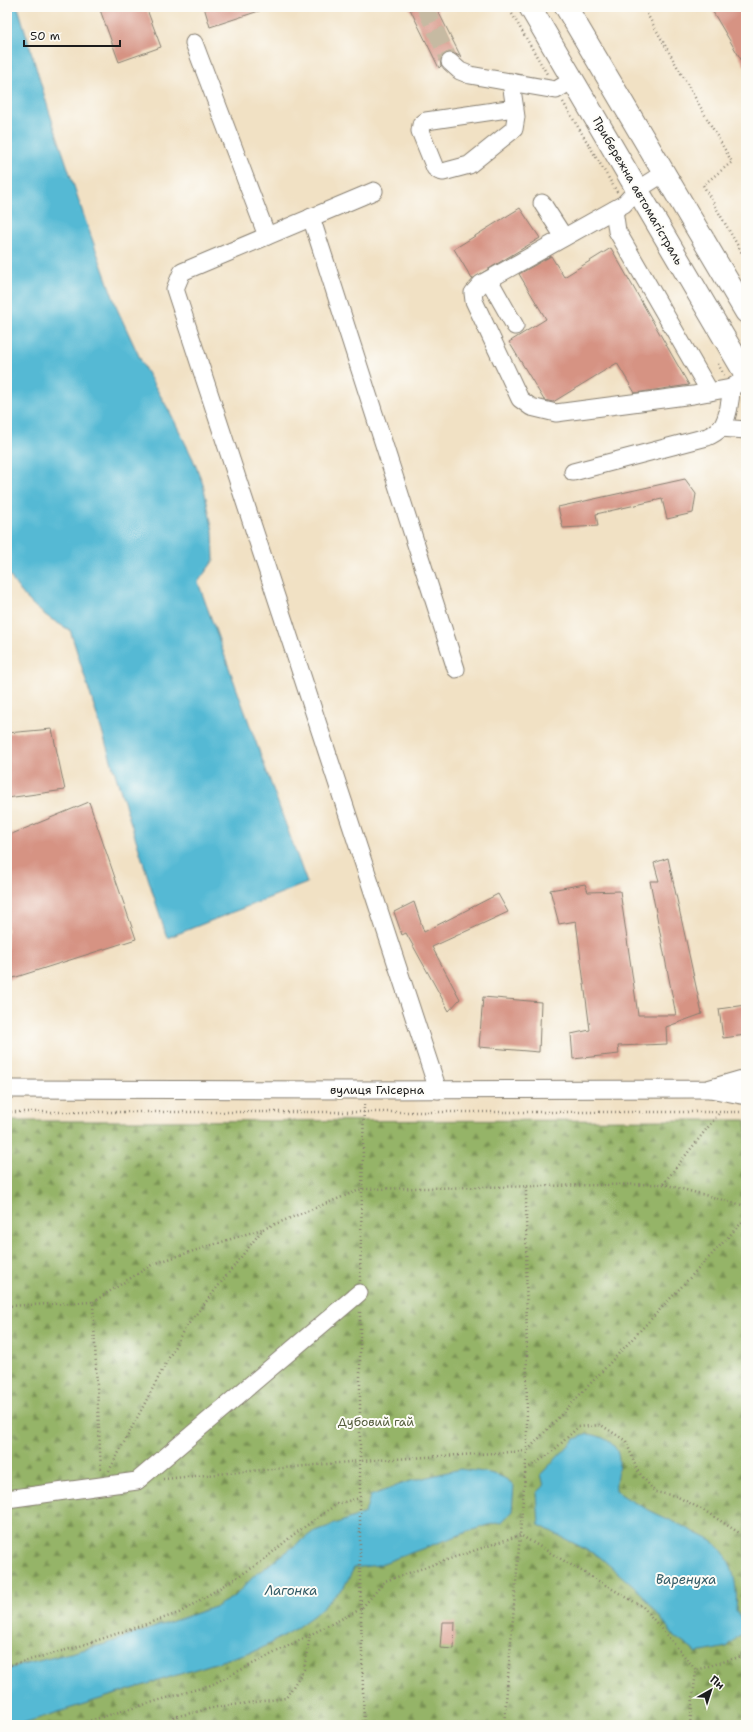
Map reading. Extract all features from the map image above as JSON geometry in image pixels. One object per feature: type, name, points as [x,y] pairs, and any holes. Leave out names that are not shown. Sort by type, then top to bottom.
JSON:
[{"type":"main road","name":"Прибережна автомагістраль","points":[[530,7],[638,190],[739,381]]},
{"type":"main road","points":[[566,7],[746,312]]},
{"type":"street","points":[[194,43],[267,236]]},
{"type":"street","points":[[450,62],[460,72],[470,75],[556,90],[573,80]]},
{"type":"street","points":[[511,82],[515,108],[516,116],[514,129],[469,165],[443,172],[434,168],[420,131],[421,125],[426,121],[515,108]]},
{"type":"street","points":[[664,174],[638,190],[624,204],[481,284],[473,293],[474,301],[520,399],[531,407],[556,413],[710,392],[746,378]]},
{"type":"street","points":[[374,191],[182,272],[175,289],[438,1090]]},
{"type":"street","points":[[542,203],[564,237]]},
{"type":"street","points":[[614,210],[617,231],[710,392]]},
{"type":"street","points":[[311,217],[456,669]]},
{"type":"street","points":[[489,280],[515,326]]},
{"type":"street","points":[[573,472],[707,437],[721,428],[739,381]]},
{"type":"street","points":[[721,428],[746,430]]},
{"type":"street","name":"вулиця Глісерна","points":[[7,1089],[708,1089],[746,1078]]},
{"type":"street","points":[[708,1089],[746,1096]]},
{"type":"street","points":[[7,1499],[137,1481],[360,1293]]},
{"type":"path","points":[[643,7],[732,162],[703,185],[746,260]]},
{"type":"path","points":[[7,1112],[746,1112]]},
{"type":"path","points":[[663,1184],[720,1112]]},
{"type":"path","points":[[7,1306],[93,1302],[153,1264],[263,1229],[362,1189],[663,1184],[746,1206]]},
{"type":"path","points":[[504,1725],[527,1452],[526,1187]]},
{"type":"path","points":[[137,1481],[360,1461],[527,1452],[746,1218]]},
{"type":"path","points":[[102,1486],[183,1331],[263,1229]]},
{"type":"path","points":[[93,1302],[102,1486]]},
{"type":"path","points":[[525,1469],[550,1454],[578,1427],[601,1425],[626,1441],[637,1470],[655,1492],[676,1496],[705,1511],[741,1534],[746,1545]]},
{"type":"path","points":[[7,1666],[77,1647],[179,1613],[260,1563],[293,1535],[337,1504],[360,1498],[360,1579],[364,1725]]},
{"type":"path","points":[[75,1725],[211,1685],[361,1609],[385,1582],[520,1535],[643,1607],[696,1670],[690,1725]]},
{"type":"path","points":[[164,1725],[174,1717],[217,1708],[286,1698],[304,1669],[310,1635]]},
{"type":"path","points":[[696,1670],[739,1657],[746,1650]]},
{"type":"green space","name":"Дубовий гай","points":[[746,1120],[746,1725],[7,1725],[7,1121]]},
{"type":"water","points":[[7,7],[18,7],[49,111],[86,222],[118,311],[145,369],[171,414],[193,459],[203,484],[213,531],[214,560],[198,582],[307,883],[167,938],[70,630],[50,618],[26,598],[7,571]]},
{"type":"water","name":"Варенуха","points":[[588,1434],[605,1439],[614,1446],[617,1451],[619,1463],[616,1491],[646,1509],[710,1540],[723,1552],[734,1576],[736,1611],[744,1622],[744,1631],[727,1647],[697,1653],[675,1637],[643,1595],[600,1557],[539,1525],[537,1493],[544,1486],[541,1474],[575,1439]]},
{"type":"water","name":"Лагонка","points":[[460,1469],[489,1473],[503,1477],[514,1486],[512,1511],[502,1522],[484,1526],[378,1565],[354,1568],[344,1587],[314,1615],[292,1631],[260,1649],[17,1725],[7,1725],[7,1669],[106,1644],[217,1606],[235,1596],[254,1576],[313,1532],[365,1513],[370,1496],[407,1482]]},
{"type":"building","points":[[99,7],[146,7],[161,47],[119,62]]},
{"type":"building","points":[[204,7],[265,7],[265,9],[210,27]]},
{"type":"building","points":[[409,7],[436,7],[461,57],[452,52],[447,53],[442,56],[440,60],[441,66],[439,68]]},
{"type":"building","points":[[710,7],[740,7],[746,18],[746,68]]},
{"type":"building","points":[[520,208],[540,238],[472,279],[454,249]]},
{"type":"building","points":[[611,248],[689,385],[635,393],[617,363],[553,402],[544,400],[509,342],[546,319],[519,274],[551,256],[564,277]]},
{"type":"building","points":[[685,479],[696,494],[693,513],[667,519],[662,499],[596,514],[598,526],[563,528],[558,507]]},
{"type":"building","points":[[52,729],[65,790],[7,798],[7,733]]},
{"type":"building","points":[[89,802],[136,939],[7,980],[7,836]]},
{"type":"building","points":[[668,858],[702,1014],[666,1027],[667,1044],[618,1046],[619,1054],[573,1059],[571,1034],[590,1030],[576,921],[559,924],[550,890],[585,884],[588,892],[620,891],[638,1015],[676,1015],[650,881],[659,881],[654,863]]},
{"type":"building","points":[[498,894],[508,912],[432,947],[460,999],[449,1011],[406,933],[402,935],[394,912],[414,902],[424,932]]},
{"type":"building","points":[[483,997],[541,1002],[539,1052],[479,1047]]},
{"type":"building","points":[[746,1005],[746,1035],[723,1038],[719,1009]]},
{"type":"building","points":[[442,1622],[455,1622],[454,1649],[440,1648]]},
{"type":"tunnel","points":[[425,7],[450,62]]}]
